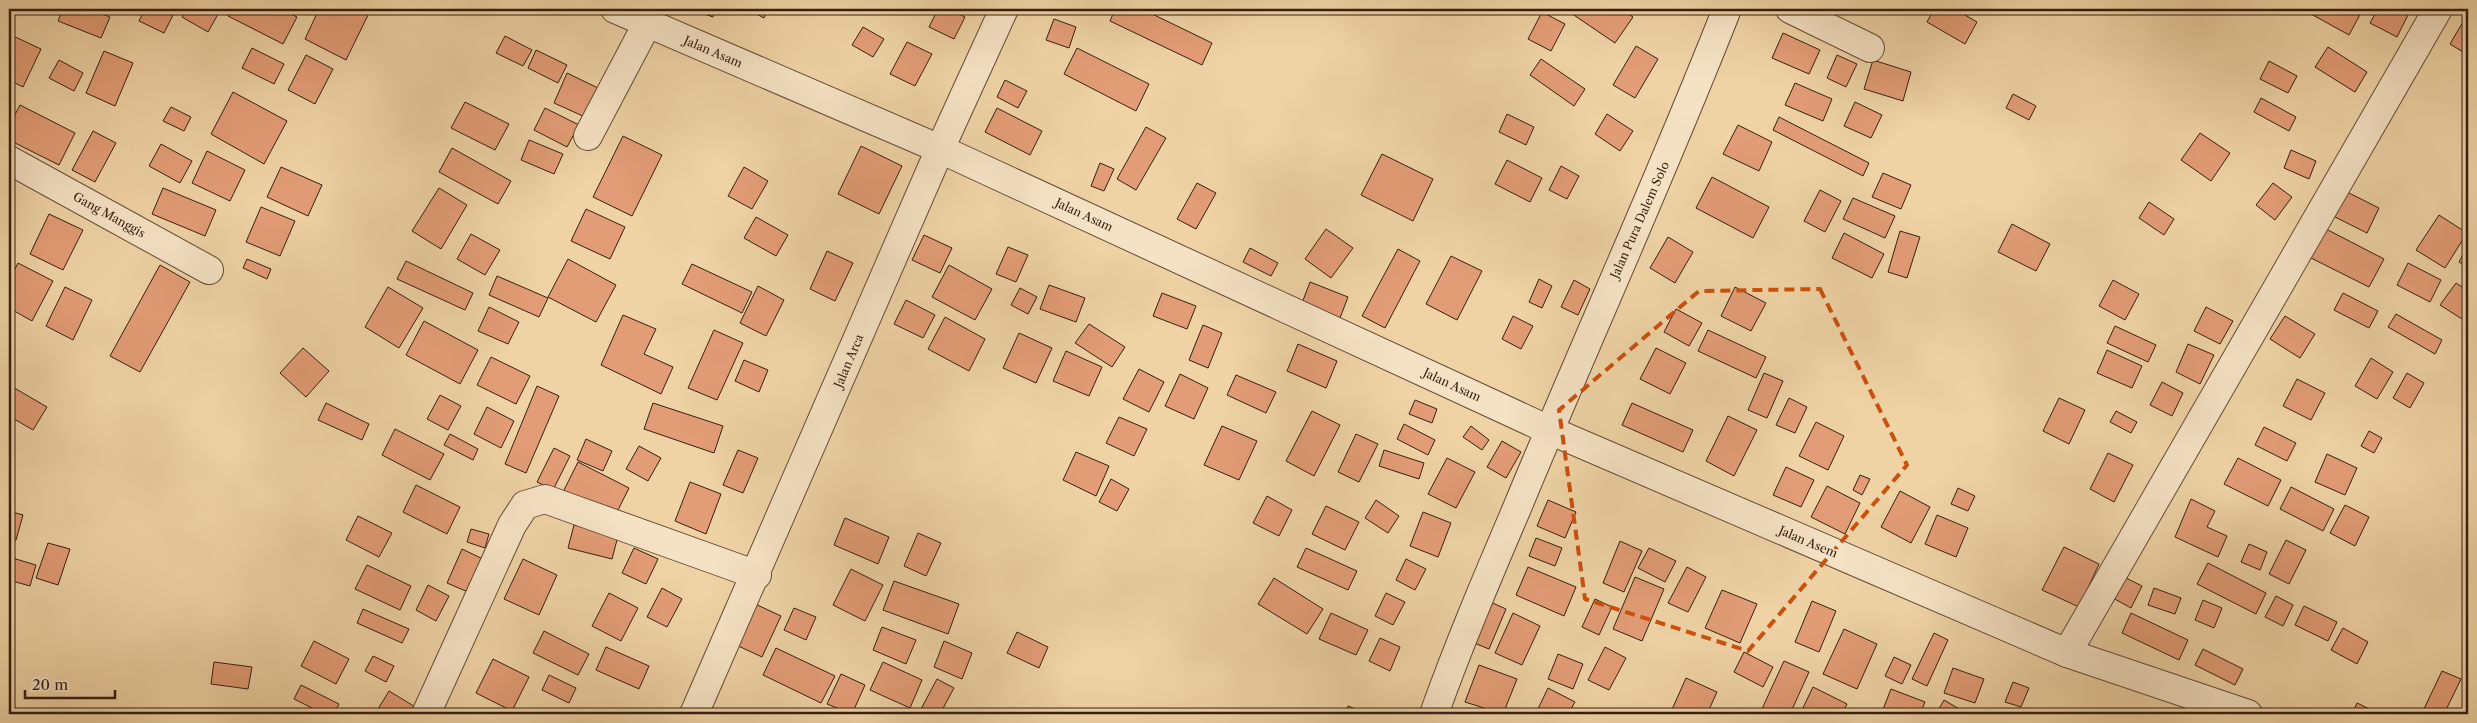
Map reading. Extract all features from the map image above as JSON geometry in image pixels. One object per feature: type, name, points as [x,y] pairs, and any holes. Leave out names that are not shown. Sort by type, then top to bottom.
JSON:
[{"type":"street","name":"Jalan Asam","points":[[615,9],[940,149],[1549,430]]},
{"type":"street","name":"Jalan Arca","points":[[694,714],[757,575],[940,149],[1004,9]]},
{"type":"street","name":"Jalan Pura Dalem Solo","points":[[1434,714],[1450,669],[1549,430],[1681,126],[1727,9]]},
{"type":"street","points":[[1790,9],[1870,48]]},
{"type":"street","points":[[2067,653],[2438,9]]},
{"type":"street","points":[[588,136],[647,24]]},
{"type":"street","name":"Gang Manggis","points":[[9,160],[209,270]]},
{"type":"street","name":"Jalan Asem","points":[[1549,430],[2067,653],[2248,714]]},
{"type":"street","points":[[426,714],[512,525],[525,505],[545,499],[757,575]]},
{"type":"highlighted area","points":[[1820,289],[1907,465],[1748,651],[1585,599],[1559,410],[1699,291]]},
{"type":"building","points":[[63,9],[89,9],[110,17],[101,38],[58,21]]},
{"type":"building","points":[[145,9],[176,9],[164,33],[139,21]]},
{"type":"building","points":[[187,9],[221,9],[208,32],[182,17]]},
{"type":"building","points":[[232,9],[281,9],[297,17],[283,44],[228,16]]},
{"type":"building","points":[[319,9],[371,9],[346,60],[305,39]]},
{"type":"building","points":[[691,9],[716,9],[713,17]]},
{"type":"building","points":[[747,9],[768,9],[764,18]]},
{"type":"building","points":[[938,9],[949,9],[965,17],[954,39],[929,27]]},
{"type":"building","points":[[1115,9],[1142,9],[1212,43],[1202,65],[1110,21]]},
{"type":"building","points":[[1565,9],[1621,9],[1633,17],[1615,43]]},
{"type":"building","points":[[1934,9],[1955,9],[1977,22],[1965,44],[1927,22]]},
{"type":"building","points":[[2302,9],[2363,9],[2349,35]]},
{"type":"building","points":[[2378,9],[2411,9],[2397,37],[2370,23]]},
{"type":"building","points":[[1542,12],[1565,24],[1551,51],[1528,39]]},
{"type":"building","points":[[2468,16],[2468,55],[2450,44]]},
{"type":"building","points":[[1054,19],[1076,27],[1069,48],[1046,40]]},
{"type":"building","points":[[863,27],[884,39],[873,57],[852,45]]},
{"type":"building","points":[[1783,33],[1820,50],[1809,74],[1772,58]]},
{"type":"building","points":[[9,34],[41,49],[23,87],[9,80]]},
{"type":"building","points":[[505,36],[532,50],[523,66],[496,53]]},
{"type":"building","points":[[907,42],[932,54],[915,86],[890,74]]},
{"type":"building","points":[[1636,46],[1658,59],[1635,98],[1613,85]]},
{"type":"building","points":[[2328,47],[2367,72],[2355,92],[2315,67]]},
{"type":"building","points":[[252,48],[284,64],[274,84],[242,68]]},
{"type":"building","points":[[1077,48],[1149,84],[1136,111],[1064,74]]},
{"type":"building","points":[[536,50],[567,65],[558,83],[528,68]]},
{"type":"building","points":[[104,51],[133,63],[115,106],[86,93]]},
{"type":"building","points":[[306,55],[333,69],[315,104],[288,90]]},
{"type":"building","points":[[1837,55],[1857,64],[1846,87],[1827,78]]},
{"type":"building","points":[[1541,59],[1585,89],[1574,106],[1530,75]]},
{"type":"building","points":[[59,60],[83,73],[74,91],[49,78]]},
{"type":"building","points":[[1873,60],[1911,72],[1903,101],[1864,89]]},
{"type":"building","points":[[2269,61],[2297,76],[2288,93],[2260,79]]},
{"type":"building","points":[[567,73],[598,88],[585,117],[554,103]]},
{"type":"building","points":[[1005,80],[1027,91],[1018,108],[997,97]]},
{"type":"building","points":[[1795,83],[1832,99],[1823,121],[1785,105]]},
{"type":"building","points":[[233,92],[287,121],[264,164],[211,134]]},
{"type":"building","points":[[2013,94],[2036,106],[2029,120],[2006,108]]},
{"type":"building","points":[[2261,98],[2296,117],[2289,131],[2254,112]]},
{"type":"building","points":[[465,102],[509,124],[495,150],[451,128]]},
{"type":"building","points":[[1855,102],[1882,115],[1871,138],[1844,126]]},
{"type":"building","points":[[20,105],[75,133],[59,165],[9,140],[9,126]]},
{"type":"building","points":[[171,107],[191,117],[184,131],[163,121]]},
{"type":"building","points":[[545,108],[579,125],[567,147],[534,130]]},
{"type":"building","points":[[997,108],[1042,131],[1030,155],[985,132]]},
{"type":"building","points":[[1507,114],[1534,127],[1526,145],[1499,132]]},
{"type":"building","points":[[1607,114],[1633,131],[1620,151],[1595,134]]},
{"type":"building","points":[[1779,117],[1869,163],[1863,176],[1773,130]]},
{"type":"building","points":[[1738,125],[1772,142],[1759,171],[1723,154]]},
{"type":"building","points":[[1146,127],[1166,138],[1136,190],[1117,179]]},
{"type":"building","points":[[93,131],[116,143],[95,182],[72,170]]},
{"type":"building","points":[[2200,133],[2230,153],[2211,181],[2181,160]]},
{"type":"building","points":[[623,136],[662,155],[632,216],[593,197]]},
{"type":"building","points":[[529,140],[563,154],[554,174],[521,160]]},
{"type":"building","points":[[161,144],[192,161],[180,183],[149,166]]},
{"type":"building","points":[[861,146],[902,166],[879,214],[838,194]]},
{"type":"building","points":[[452,148],[511,181],[498,204],[439,172]]},
{"type":"building","points":[[2291,150],[2316,161],[2309,179],[2284,168]]},
{"type":"building","points":[[207,151],[245,170],[230,201],[192,183]]},
{"type":"building","points":[[1382,154],[1433,179],[1413,221],[1361,195]]},
{"type":"building","points":[[1507,160],[1542,178],[1530,202],[1495,184]]},
{"type":"building","points":[[1100,163],[1114,169],[1104,191],[1091,186]]},
{"type":"building","points":[[1561,166],[1579,176],[1567,199],[1549,190]]},
{"type":"building","points":[[281,167],[322,185],[308,216],[267,197]]},
{"type":"building","points":[[744,167],[768,181],[752,209],[728,196]]},
{"type":"building","points":[[1883,173],[1911,185],[1901,209],[1872,197]]},
{"type":"building","points":[[1712,177],[1769,207],[1753,238],[1696,208]]},
{"type":"building","points":[[1197,183],[1216,193],[1196,229],[1177,219]]},
{"type":"building","points":[[2273,183],[2292,197],[2275,220],[2256,205]]},
{"type":"building","points":[[163,188],[216,210],[205,236],[152,214]]},
{"type":"building","points":[[439,188],[467,205],[441,249],[412,231]]},
{"type":"building","points":[[1820,190],[1841,201],[1825,232],[1804,221]]},
{"type":"building","points":[[2345,191],[2379,208],[2367,233],[2333,216]]},
{"type":"building","points":[[1853,198],[1895,216],[1885,238],[1843,219]]},
{"type":"building","points":[[2149,202],[2174,219],[2164,235],[2139,218]]},
{"type":"building","points":[[261,207],[295,221],[280,256],[246,242]]},
{"type":"building","points":[[586,209],[625,227],[610,259],[571,241]]},
{"type":"building","points":[[49,214],[83,230],[63,270],[30,254]]},
{"type":"building","points":[[2439,215],[2467,233],[2445,268],[2416,250]]},
{"type":"building","points":[[756,217],[788,235],[776,256],[744,238]]},
{"type":"building","points":[[2012,224],[2050,244],[2036,271],[1998,252]]},
{"type":"building","points":[[1326,229],[1353,248],[1331,278],[1305,259]]},
{"type":"building","points":[[2326,229],[2384,259],[2369,287],[2311,258]]},
{"type":"building","points":[[1900,231],[1920,237],[1907,278],[1888,272]]},
{"type":"building","points":[[1844,233],[1884,254],[1872,278],[1832,258]]},
{"type":"building","points":[[471,234],[500,250],[485,275],[457,259]]},
{"type":"building","points":[[924,235],[952,248],[940,273],[912,260]]},
{"type":"building","points":[[1668,237],[1693,252],[1675,283],[1650,268]]},
{"type":"building","points":[[2468,245],[2468,267],[2459,262]]},
{"type":"building","points":[[1008,247],[1028,255],[1016,282],[996,274]]},
{"type":"building","points":[[1250,248],[1278,263],[1271,276],[1243,262]]},
{"type":"building","points":[[1398,249],[1420,261],[1385,328],[1362,316]]},
{"type":"building","points":[[827,251],[853,263],[835,301],[810,289]]},
{"type":"building","points":[[1451,256],[1482,271],[1457,320],[1426,304]]},
{"type":"building","points":[[247,259],[271,269],[267,279],[243,268]]},
{"type":"building","points":[[568,259],[616,285],[596,322],[548,297]]},
{"type":"building","points":[[406,261],[473,293],[465,310],[397,279]]},
{"type":"building","points":[[18,263],[53,281],[32,321],[9,308],[9,281]]},
{"type":"building","points":[[2408,263],[2441,280],[2430,302],[2397,285]]},
{"type":"building","points":[[692,264],[752,292],[742,313],[682,284]]},
{"type":"building","points":[[160,265],[190,282],[140,372],[110,356]]},
{"type":"building","points":[[949,265],[992,289],[975,320],[932,297]]},
{"type":"building","points":[[497,276],[548,298],[539,317],[489,295]]},
{"type":"building","points":[[1539,279],[1552,286],[1542,308],[1529,302]]},
{"type":"building","points":[[1574,280],[1590,289],[1578,315],[1561,307]]},
{"type":"building","points":[[2113,280],[2139,294],[2125,320],[2099,306]]},
{"type":"building","points":[[1310,282],[1348,297],[1340,318],[1302,303]]},
{"type":"building","points":[[2456,283],[2468,291],[2468,310],[2462,319],[2440,305]]},
{"type":"building","points":[[1049,285],[1085,298],[1076,322],[1040,309]]},
{"type":"building","points":[[758,286],[784,300],[766,336],[740,323]]},
{"type":"building","points":[[65,287],[92,300],[73,340],[46,326]]},
{"type":"building","points":[[388,287],[423,308],[399,348],[365,327]]},
{"type":"building","points":[[1735,287],[1766,303],[1751,331],[1721,316]]},
{"type":"building","points":[[1020,288],[1037,297],[1028,314],[1011,305]]},
{"type":"building","points":[[1162,293],[1196,306],[1187,329],[1153,316]]},
{"type":"building","points":[[2343,293],[2378,311],[2369,328],[2334,310]]},
{"type":"building","points":[[906,300],[935,315],[923,338],[894,324]]},
{"type":"building","points":[[489,307],[519,322],[508,344],[478,331]]},
{"type":"building","points":[[2206,307],[2233,321],[2220,344],[2194,331]]},
{"type":"building","points":[[1676,309],[1702,323],[1689,346],[1664,332]]},
{"type":"building","points":[[2396,314],[2442,340],[2435,354],[2388,327]]},
{"type":"building","points":[[623,315],[656,329],[644,354],[673,367],[661,394],[601,365]]},
{"type":"building","points":[[1513,316],[1533,326],[1521,349],[1502,339]]},
{"type":"building","points":[[2285,316],[2315,334],[2300,358],[2270,339]]},
{"type":"building","points":[[945,317],[985,339],[969,371],[928,349]]},
{"type":"building","points":[[424,321],[478,350],[460,384],[406,355]]},
{"type":"building","points":[[1089,324],[1125,347],[1112,367],[1075,343]]},
{"type":"building","points":[[1203,325],[1222,333],[1208,368],[1189,360]]},
{"type":"building","points":[[2115,326],[2156,345],[2148,362],[2107,343]]},
{"type":"building","points":[[714,330],[743,343],[717,400],[688,388]]},
{"type":"building","points":[[1708,330],[1766,357],[1756,378],[1698,351]]},
{"type":"building","points":[[1019,333],[1052,348],[1036,383],[1003,368]]},
{"type":"building","points":[[1298,344],[1337,361],[1326,388],[1287,371]]},
{"type":"building","points":[[2188,344],[2214,355],[2200,384],[2176,372]]},
{"type":"building","points":[[303,348],[329,371],[306,397],[280,373]]},
{"type":"building","points":[[1656,348],[1686,363],[1670,394],[1640,379]]},
{"type":"building","points":[[2107,350],[2142,366],[2132,388],[2097,373]]},
{"type":"building","points":[[1066,351],[1102,367],[1089,396],[1053,381]]},
{"type":"building","points":[[491,357],[530,376],[516,404],[477,385]]},
{"type":"building","points":[[2371,358],[2393,372],[2377,399],[2355,386]]},
{"type":"building","points":[[744,360],[768,370],[759,392],[735,381]]},
{"type":"building","points":[[1139,369],[1164,382],[1149,412],[1123,399]]},
{"type":"building","points":[[1764,373],[1783,381],[1767,418],[1748,410]]},
{"type":"building","points":[[2407,373],[2424,383],[2410,408],[2393,398]]},
{"type":"building","points":[[1180,374],[1208,388],[1194,419],[1165,406]]},
{"type":"building","points":[[1236,375],[1276,392],[1266,413],[1227,395]]},
{"type":"building","points":[[2297,379],[2325,393],[2311,420],[2283,406]]},
{"type":"building","points":[[2162,382],[2183,393],[2172,416],[2150,405]]},
{"type":"building","points":[[11,386],[47,407],[33,430],[9,416],[9,390]]},
{"type":"building","points":[[537,386],[559,396],[526,473],[505,464]]},
{"type":"building","points":[[440,395],[461,406],[448,430],[427,419]]},
{"type":"building","points":[[1789,398],[1807,407],[1795,433],[1776,425]]},
{"type":"building","points":[[2059,398],[2085,410],[2069,444],[2043,431]]},
{"type":"building","points":[[1415,400],[1437,409],[1432,423],[1409,414]]},
{"type":"building","points":[[326,403],[369,424],[362,440],[318,420]]},
{"type":"building","points":[[653,403],[723,426],[714,453],[644,429]]},
{"type":"building","points":[[1632,403],[1693,430],[1683,452],[1622,425]]},
{"type":"building","points":[[487,407],[514,421],[501,448],[474,434]]},
{"type":"building","points":[[1312,411],[1340,425],[1314,476],[1286,461]]},
{"type":"building","points":[[2116,411],[2137,422],[2131,433],[2110,422]]},
{"type":"building","points":[[1728,416],[1757,430],[1734,476],[1706,461]]},
{"type":"building","points":[[1119,417],[1147,429],[1134,456],[1106,443]]},
{"type":"building","points":[[1816,422],[1844,436],[1828,470],[1799,456]]},
{"type":"building","points":[[1404,424],[1435,440],[1428,455],[1397,439]]},
{"type":"building","points":[[1222,426],[1257,441],[1239,480],[1204,465]]},
{"type":"building","points":[[1471,426],[1489,440],[1482,450],[1463,437]]},
{"type":"building","points":[[2264,427],[2296,443],[2287,461],[2255,445]]},
{"type":"building","points":[[395,429],[444,454],[430,480],[382,455]]},
{"type":"building","points":[[2369,431],[2382,438],[2374,453],[2361,446]]},
{"type":"building","points":[[450,434],[478,449],[473,460],[444,445]]},
{"type":"building","points":[[1356,434],[1378,444],[1359,482],[1338,472]]},
{"type":"building","points":[[586,439],[612,451],[603,471],[577,460]]},
{"type":"building","points":[[1502,441],[1521,452],[1506,478],[1487,467]]},
{"type":"building","points":[[639,446],[661,458],[648,481],[626,469]]},
{"type":"building","points":[[554,448],[570,456],[553,490],[537,482]]},
{"type":"building","points":[[738,450],[758,458],[743,493],[723,485]]},
{"type":"building","points":[[1384,450],[1424,463],[1419,479],[1379,466]]},
{"type":"building","points":[[1076,452],[1109,466],[1096,496],[1063,480]]},
{"type":"building","points":[[2108,453],[2133,465],[2114,502],[2090,489]]},
{"type":"building","points":[[2327,454],[2357,468],[2345,495],[2315,482]]},
{"type":"building","points":[[1447,458],[1475,472],[1456,508],[1428,494]]},
{"type":"building","points":[[2238,458],[2281,480],[2268,506],[2224,484]]},
{"type":"building","points":[[578,462],[629,488],[614,518],[563,492]]},
{"type":"building","points":[[1786,467],[1814,480],[1801,507],[1773,495]]},
{"type":"building","points":[[1860,475],[1870,479],[1862,495],[1853,490]]},
{"type":"building","points":[[1111,479],[1129,489],[1117,511],[1099,502]]},
{"type":"building","points":[[690,482],[721,494],[706,534],[675,521]]},
{"type":"building","points":[[416,485],[460,507],[447,534],[403,512]]},
{"type":"building","points":[[1827,486],[1860,503],[1845,534],[1811,517]]},
{"type":"building","points":[[2291,487],[2334,509],[2323,531],[2280,509]]},
{"type":"building","points":[[1958,488],[1975,496],[1968,511],[1951,504]]},
{"type":"building","points":[[1900,491],[1930,507],[1911,543],[1881,527]]},
{"type":"building","points":[[1267,496],[1292,510],[1279,536],[1253,523]]},
{"type":"building","points":[[2191,499],[2215,511],[2207,527],[2227,536],[2218,557],[2175,537]]},
{"type":"building","points":[[1376,500],[1399,516],[1388,533],[1365,518]]},
{"type":"building","points":[[1548,500],[1576,512],[1565,538],[1537,526]]},
{"type":"building","points":[[2345,505],[2369,517],[2355,546],[2330,533]]},
{"type":"building","points":[[1326,506],[1359,522],[1345,550],[1312,534]]},
{"type":"building","points":[[9,511],[23,515],[16,540],[9,538]]},
{"type":"building","points":[[1423,512],[1451,523],[1438,557],[1410,546]]},
{"type":"building","points":[[1937,515],[1968,528],[1956,557],[1925,544]]},
{"type":"building","points":[[358,516],[392,533],[379,557],[346,540]]},
{"type":"building","points":[[845,518],[889,537],[878,564],[834,545]]},
{"type":"building","points":[[574,525],[618,536],[612,559],[568,548]]},
{"type":"building","points":[[471,529],[489,534],[485,548],[467,542]]},
{"type":"building","points":[[918,533],[941,543],[926,576],[904,566]]},
{"type":"building","points":[[1536,538],[1562,548],[1555,566],[1529,556]]},
{"type":"building","points":[[2286,540],[2306,550],[2289,584],[2269,574]]},
{"type":"building","points":[[1620,541],[1642,551],[1624,592],[1603,583]]},
{"type":"building","points":[[48,543],[70,549],[58,585],[36,578]]},
{"type":"building","points":[[2249,544],[2267,552],[2260,570],[2241,562]]},
{"type":"building","points":[[2064,547],[2099,564],[2079,607],[2042,590]]},
{"type":"building","points":[[634,548],[658,559],[646,584],[622,573]]},
{"type":"building","points":[[1306,548],[1357,571],[1348,590],[1297,567]]},
{"type":"building","points":[[1649,548],[1676,561],[1665,582],[1638,568]]},
{"type":"building","points":[[462,549],[483,559],[468,592],[447,583]]},
{"type":"building","points":[[9,557],[36,565],[30,586],[9,580]]},
{"type":"building","points":[[523,559],[557,575],[539,615],[504,599]]},
{"type":"building","points":[[1406,559],[1426,569],[1415,590],[1396,580]]},
{"type":"building","points":[[2208,563],[2266,593],[2256,614],[2197,584]]},
{"type":"building","points":[[367,565],[411,586],[400,610],[355,589]]},
{"type":"building","points":[[1528,567],[1576,587],[1564,616],[1516,595]]},
{"type":"building","points":[[1687,567],[1706,577],[1688,612],[1668,603]]},
{"type":"building","points":[[851,569],[883,585],[865,621],[833,605]]},
{"type":"building","points":[[2120,575],[2142,586],[2131,608],[2109,596]]},
{"type":"building","points":[[1635,577],[1664,589],[1642,641],[1613,629]]},
{"type":"building","points":[[1274,578],[1323,609],[1307,634],[1258,604]]},
{"type":"building","points":[[894,581],[959,604],[948,634],[883,610]]},
{"type":"building","points":[[428,585],[449,596],[436,621],[416,610]]},
{"type":"building","points":[[662,588],[682,599],[667,627],[647,617]]},
{"type":"building","points":[[2154,588],[2181,598],[2175,614],[2148,605]]},
{"type":"building","points":[[1722,590],[1757,604],[1740,643],[1705,628]]},
{"type":"building","points":[[609,593],[638,608],[621,641],[592,626]]},
{"type":"building","points":[[1386,593],[1405,602],[1393,625],[1375,616]]},
{"type":"building","points":[[2276,596],[2293,605],[2283,626],[2265,617]]},
{"type":"building","points":[[1595,599],[1612,607],[1599,635],[1582,627]]},
{"type":"building","points":[[1486,600],[1506,609],[1489,649],[1469,641]]},
{"type":"building","points":[[2203,600],[2222,608],[2214,628],[2195,620]]},
{"type":"building","points":[[1812,601],[1836,611],[1819,652],[1795,642]]},
{"type":"building","points":[[753,603],[781,616],[762,657],[734,644]]},
{"type":"building","points":[[2304,606],[2337,622],[2328,641],[2295,625]]},
{"type":"building","points":[[794,608],[816,617],[806,640],[784,630]]},
{"type":"building","points":[[363,609],[409,629],[402,643],[357,623]]},
{"type":"building","points":[[1331,613],[1368,630],[1356,655],[1319,639]]},
{"type":"building","points":[[1513,613],[1540,626],[1522,665],[1495,653]]},
{"type":"building","points":[[2131,613],[2188,640],[2179,660],[2122,633]]},
{"type":"building","points":[[882,627],[916,640],[906,664],[873,650]]},
{"type":"building","points":[[2343,628],[2368,642],[2357,664],[2331,650]]},
{"type":"building","points":[[1844,629],[1877,644],[1857,689],[1823,674]]},
{"type":"building","points":[[544,631],[589,654],[578,675],[533,653]]},
{"type":"building","points":[[1017,632],[1048,647],[1039,668],[1007,653]]},
{"type":"building","points":[[1934,633],[1948,640],[1927,686],[1912,679]]},
{"type":"building","points":[[1380,638],[1400,647],[1390,671],[1369,661]]},
{"type":"building","points":[[314,641],[349,659],[336,684],[301,666]]},
{"type":"building","points":[[944,641],[972,653],[962,679],[934,667]]},
{"type":"building","points":[[606,647],[649,666],[639,689],[596,670]]},
{"type":"building","points":[[1605,647],[1626,658],[1609,690],[1588,680]]},
{"type":"building","points":[[776,648],[835,676],[821,703],[763,675]]},
{"type":"building","points":[[2203,649],[2243,669],[2235,685],[2195,665]]},
{"type":"building","points":[[1744,652],[1773,667],[1763,687],[1734,672]]},
{"type":"building","points":[[1558,654],[1583,664],[1573,689],[1548,679]]},
{"type":"building","points":[[373,656],[394,666],[386,682],[365,671]]},
{"type":"building","points":[[1894,657],[1911,665],[1902,684],[1885,676]]},
{"type":"building","points":[[493,659],[529,677],[512,711],[476,693]]},
{"type":"building","points":[[1784,661],[1809,672],[1790,714],[1767,714],[1761,711]]},
{"type":"building","points":[[214,662],[252,667],[248,689],[211,684]]},
{"type":"building","points":[[883,662],[922,680],[910,708],[870,690]]},
{"type":"building","points":[[1479,665],[1517,679],[1503,714],[1465,702]]},
{"type":"building","points":[[1953,668],[1984,679],[1975,703],[1944,693]]},
{"type":"building","points":[[2442,671],[2461,679],[2444,714],[2430,714],[2423,711]]},
{"type":"building","points":[[841,674],[865,685],[852,714],[827,704]]},
{"type":"building","points":[[549,675],[576,688],[569,703],[542,690]]},
{"type":"building","points":[[1686,678],[1717,692],[1707,714],[1670,714]]},
{"type":"building","points":[[937,679],[954,688],[940,714],[932,714],[921,709]]},
{"type":"building","points":[[2013,682],[2029,688],[2021,707],[2005,702]]},
{"type":"building","points":[[301,685],[339,704],[334,714],[324,714],[294,699]]},
{"type":"building","points":[[1813,687],[1847,704],[1842,714],[1800,714]]},
{"type":"building","points":[[1548,688],[1575,702],[1568,714],[1536,713]]},
{"type":"building","points":[[1891,689],[1925,702],[1920,714],[1887,714],[1882,712]]},
{"type":"building","points":[[389,691],[417,708],[414,714],[375,714]]},
{"type":"building","points":[[2468,697],[2468,714],[2460,714]]},
{"type":"building","points":[[1944,700],[1968,714],[1936,714]]},
{"type":"building","points":[[2357,703],[2380,714],[2352,714]]},
{"type":"building","points":[[1348,706],[1369,714],[1345,714]]},
{"type":"building","points":[[1579,709],[1593,714],[1577,714]]}]
